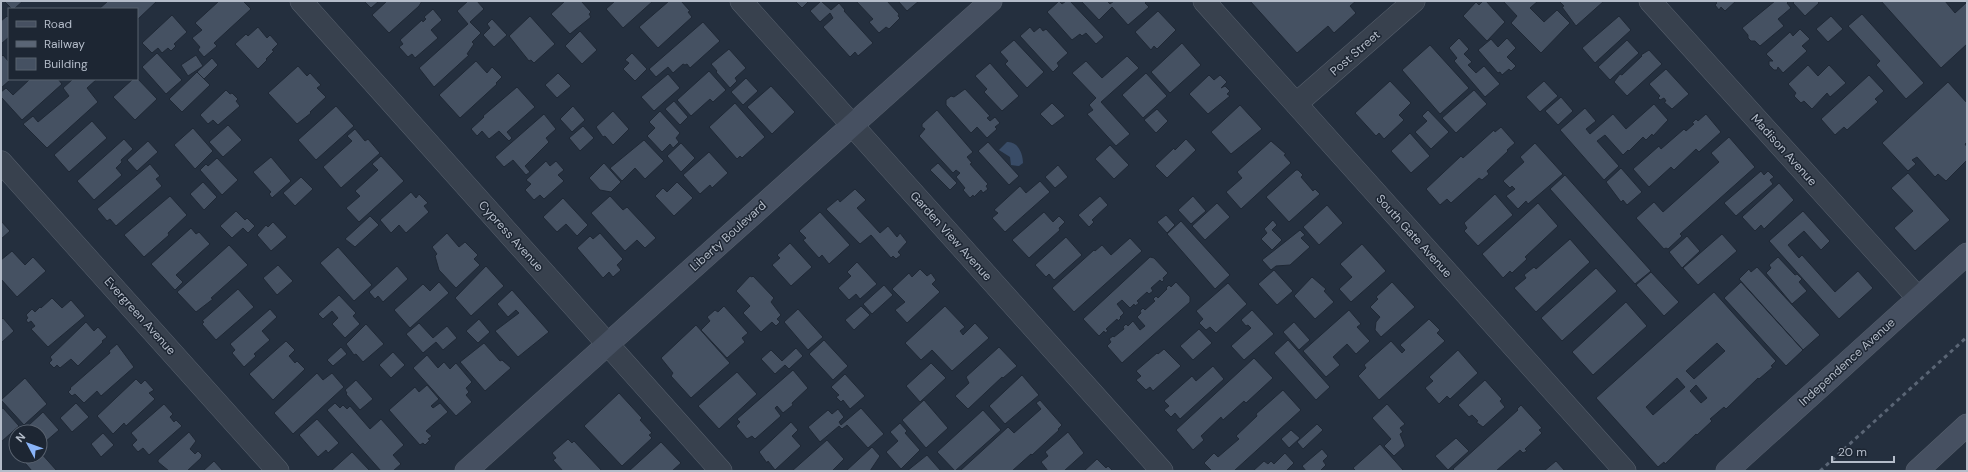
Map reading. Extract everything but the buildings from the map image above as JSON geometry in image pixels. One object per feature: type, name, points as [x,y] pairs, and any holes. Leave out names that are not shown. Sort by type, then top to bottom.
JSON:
[{"type":"street","name":"Cypress Avenue","points":[[301,1],[721,471]]},
{"type":"street","name":"Garden View Avenue","points":[[741,1],[1162,471]]},
{"type":"street","name":"Liberty Boulevard","points":[[466,471],[991,1]]},
{"type":"street","name":"South Gate Avenue","points":[[1204,1],[1625,471]]},
{"type":"street","name":"Post Street","points":[[1296,104],[1414,1]]},
{"type":"street","name":"Madison Avenue","points":[[1650,1],[1918,298]]},
{"type":"street","name":"Evergreen Avenue","points":[[1,162],[278,471]]},
{"type":"street","name":"Independence Avenue","points":[[1727,471],[1967,254]]},
{"type":"street","points":[[1916,471],[1967,425]]},
{"type":"water","points":[[1007,142],[1011,142],[1017,146],[1021,152],[1023,163],[1019,166],[1011,165],[1010,157],[999,150]]},
{"type":"railway","points":[[1820,471],[1967,337]]}]
